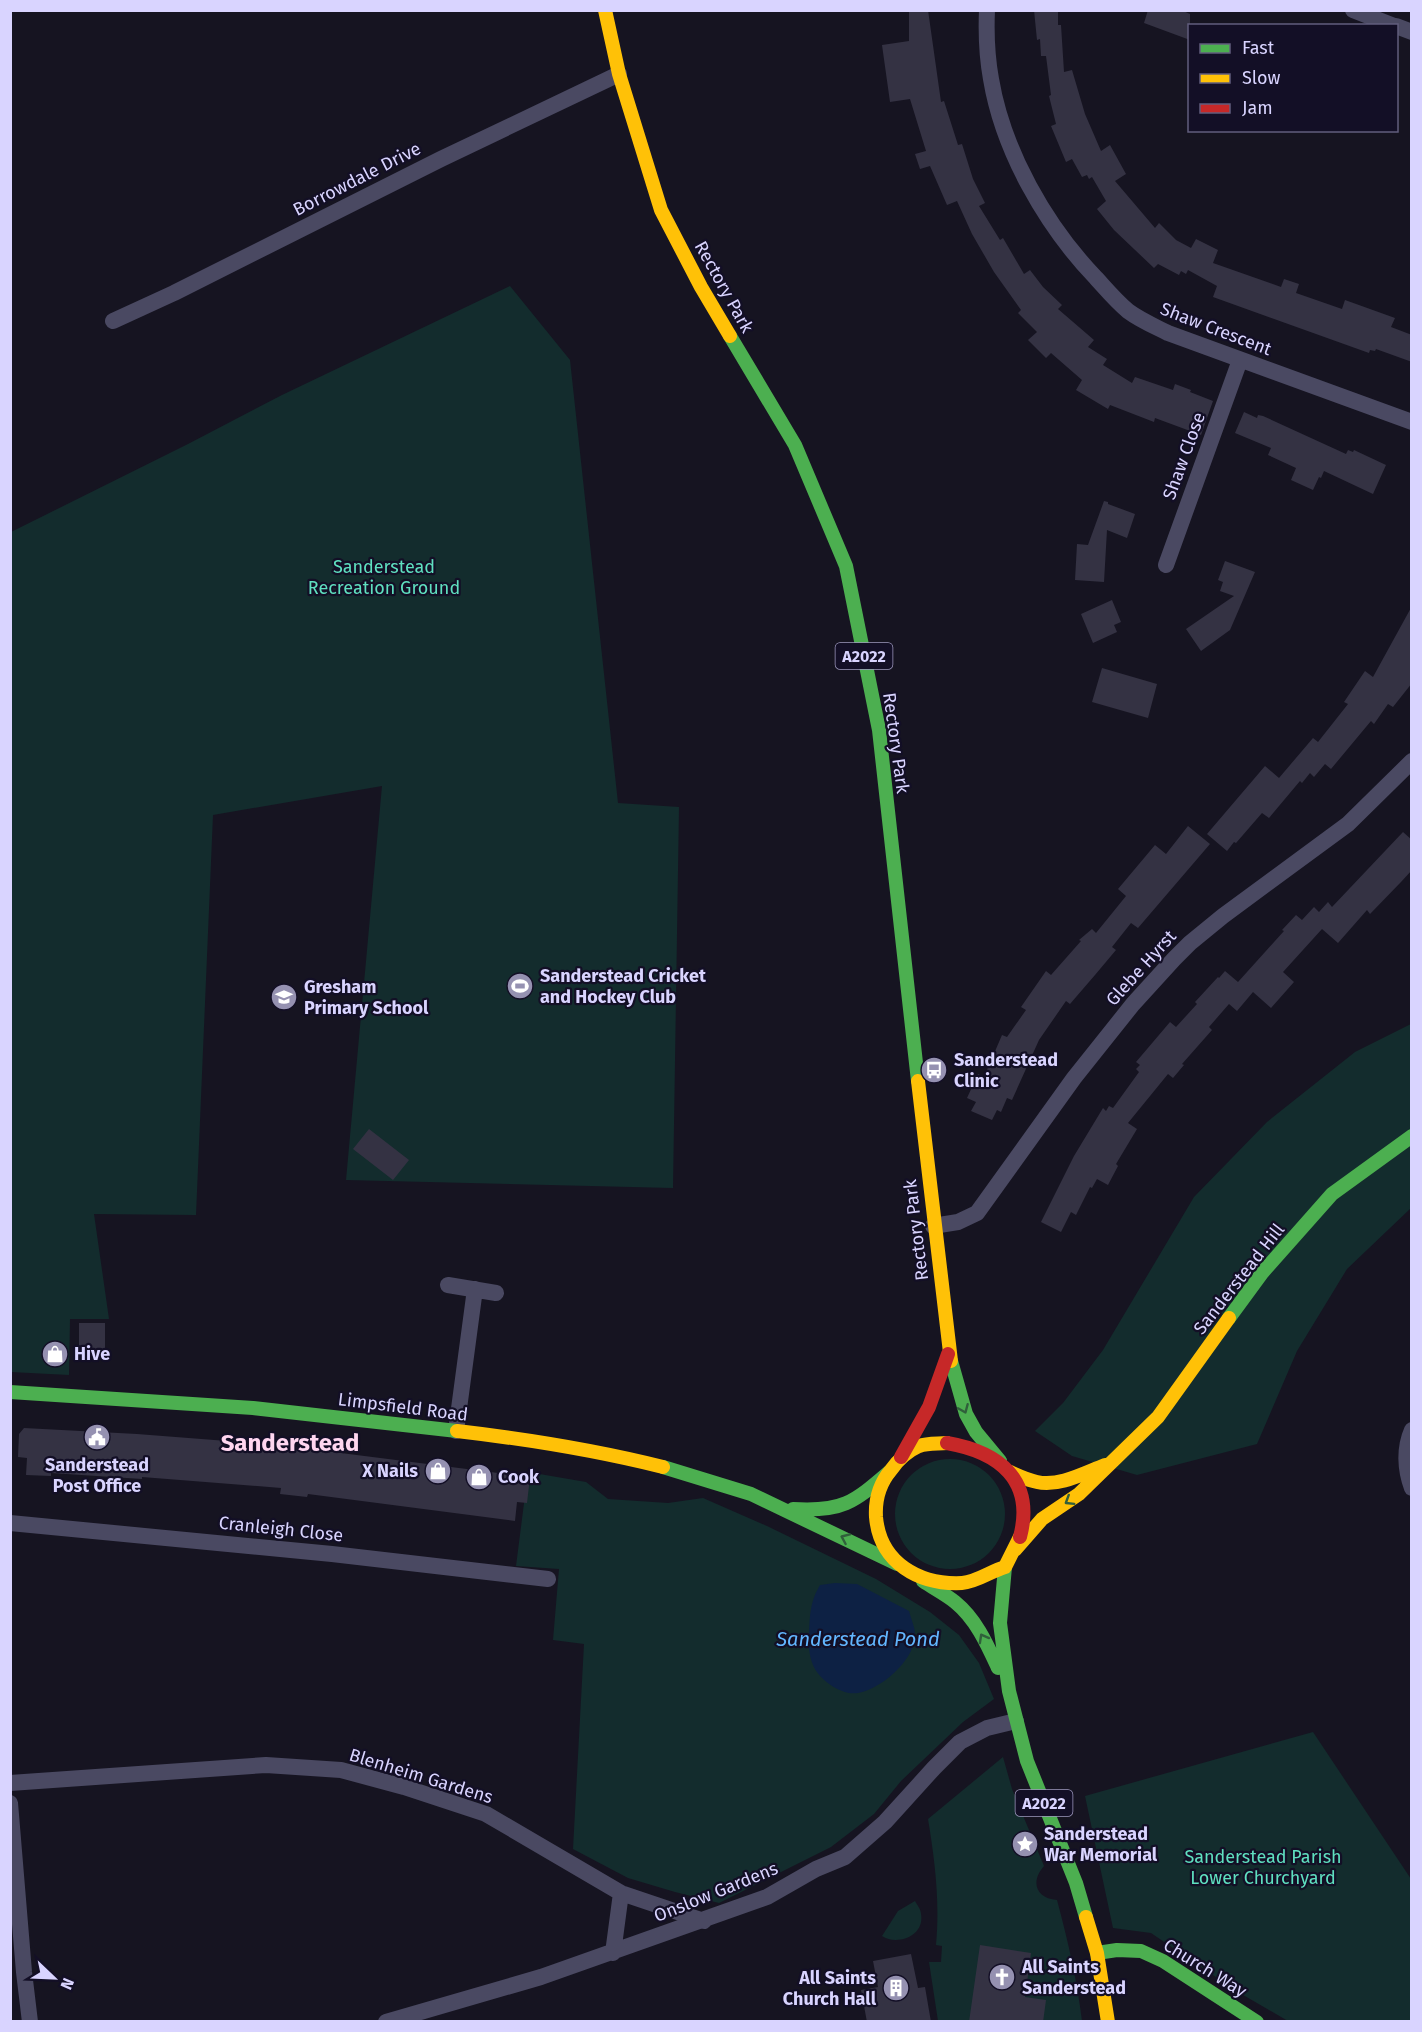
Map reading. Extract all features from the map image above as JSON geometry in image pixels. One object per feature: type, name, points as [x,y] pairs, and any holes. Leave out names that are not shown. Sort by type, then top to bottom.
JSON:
[{"type":"main road","name":"Rectory Park","points":[[605,10],[619,74],[660,210],[701,287],[795,445],[846,566],[879,730],[948,1353],[957,1389],[975,1431],[1005,1466]]},
{"type":"main road","name":"Sanderstead Hill","points":[[1015,1550],[1042,1520],[1079,1494],[1158,1417],[1262,1273],[1332,1194],[1412,1136]]},
{"type":"main road","name":"Rectory Park","points":[[899,1460],[930,1410],[948,1353]]},
{"type":"main road","name":"Limpsfield Road","points":[[10,1392],[253,1408],[456,1431],[546,1443],[618,1456],[751,1494],[897,1564]]},
{"type":"main road","points":[[947,1443],[966,1445],[980,1450],[1005,1466],[1017,1485],[1023,1506],[1021,1535],[1005,1567],[974,1581],[944,1582],[911,1573],[897,1564],[879,1539],[876,1524],[880,1484],[899,1460],[922,1445],[947,1443]]},
{"type":"main road","name":"Sanderstead Hill","points":[[1005,1466],[1027,1480],[1041,1483],[1059,1480],[1113,1462]]},
{"type":"main road","name":"Limpsfield Road","points":[[782,1508],[819,1512],[836,1509],[855,1501],[889,1472]]},
{"type":"main road","name":"A2022","points":[[1005,1567],[1000,1623],[1009,1690],[1016,1721],[1027,1761],[1076,1883],[1097,1953],[1108,2022]]},
{"type":"main road","name":"A2022","points":[[911,1573],[955,1602],[967,1613],[981,1633],[1009,1690]]},
{"type":"main road","name":"Church Way","points":[[1097,1953],[1117,1950],[1141,1951],[1163,1961],[1257,2022]]},
{"type":"street","name":"Shaw Crescent","points":[[987,10],[991,79],[1010,143],[1034,196],[1069,248],[1104,287],[1136,316],[1168,333],[1412,422]]},
{"type":"street","points":[[1353,10],[1390,24]]},
{"type":"street","name":"Borrowdale Drive","points":[[113,321],[619,74]]},
{"type":"street","name":"Shaw Close","points":[[1166,565],[1240,360]]},
{"type":"street","name":"Glebe Hyrst","points":[[933,1226],[958,1222],[977,1213],[1074,1078],[1133,1004],[1187,946],[1231,910],[1341,830],[1412,761]]},
{"type":"street","points":[[448,1285],[496,1293]]},
{"type":"street","points":[[456,1431],[475,1289]]},
{"type":"street","points":[[1412,1430],[1407,1442],[1407,1477],[1412,1488]]},
{"type":"street","name":"Cranleigh Close","points":[[10,1523],[332,1554],[548,1580]]},
{"type":"street","name":"Onslow Gardens","points":[[386,2022],[541,1977],[767,1897],[816,1869],[845,1857],[885,1822],[960,1742],[987,1728],[1016,1721]]},
{"type":"street","name":"Blenheim Gardens","points":[[10,1783],[266,1765],[340,1770],[404,1787],[486,1814],[621,1893],[704,1921]]},
{"type":"street","points":[[10,1803],[30,2022]]},
{"type":"street","points":[[613,1953],[621,1893]]},
{"type":"green space","name":"Sanderstead Recreation Ground","points":[[510,286],[570,360],[618,803],[679,807],[673,1188],[346,1180],[382,786],[213,815],[196,1215],[94,1214],[109,1319],[70,1319],[69,1375],[11,1372],[11,532],[282,395]]},
{"type":"green space","points":[[1411,1024],[1411,1208],[1347,1269],[1297,1351],[1257,1444],[1137,1475],[1072,1456],[1035,1431],[1063,1403],[1103,1350],[1194,1197],[1267,1122],[1355,1052]]},
{"type":"green space","points":[[950,1459],[971,1463],[989,1475],[1001,1493],[1005,1514],[1001,1535],[989,1553],[971,1565],[950,1569],[929,1565],[911,1553],[899,1535],[895,1514],[899,1493],[911,1475],[929,1463]]},
{"type":"green space","points":[[528,1472],[586,1482],[608,1499],[668,1503],[703,1498],[876,1579],[930,1612],[959,1635],[979,1663],[994,1699],[963,1722],[901,1781],[874,1814],[831,1847],[719,1903],[628,1878],[573,1849],[584,1644],[553,1640],[559,1569],[516,1566]]},
{"type":"green space","name":"Sanderstead Parish Lower Churchyard","points":[[1313,1732],[1411,1879],[1411,2021],[1288,2021],[1238,1992],[1151,1933],[1113,1928],[1085,1796]]},
{"type":"green space","points":[[1003,1757],[1012,1789],[1044,1866],[1037,1878],[1037,1888],[1044,1896],[1057,1900],[1072,1961],[1082,2021],[938,2021],[929,1962],[941,1962],[942,1946],[936,1945],[936,1882],[928,1819]]},
{"type":"green space","points":[[915,1901],[920,1910],[919,1928],[909,1937],[902,1939],[888,1939],[882,1936],[898,1911]]},
{"type":"water","name":"Sanderstead Pond","points":[[857,1584],[909,1611],[914,1628],[913,1647],[902,1665],[876,1686],[858,1693],[838,1689],[820,1676],[813,1665],[810,1653],[810,1620],[814,1597],[820,1585]]},
{"type":"building","points":[[909,10],[928,10],[941,102],[944,101],[958,145],[962,144],[973,179],[985,203],[979,206],[1000,240],[1003,238],[1024,274],[1030,270],[1043,287],[1062,305],[1058,309],[1094,340],[1088,347],[1107,359],[1103,365],[1132,383],[1135,377],[1173,390],[1175,384],[1213,401],[1201,435],[1155,418],[1154,422],[1110,405],[1108,409],[1076,390],[1082,380],[1051,353],[1046,358],[1028,340],[1037,332],[1018,313],[1021,310],[994,272],[972,234],[957,201],[947,205],[930,166],[920,169],[915,154],[926,151],[910,99],[890,102],[882,45],[909,41]]},
{"type":"building","points":[[1034,10],[1058,10],[1064,72],[1072,70],[1085,114],[1101,151],[1110,145],[1126,174],[1115,181],[1155,228],[1159,223],[1176,240],[1191,248],[1196,239],[1218,250],[1213,263],[1281,287],[1284,279],[1299,284],[1296,293],[1342,309],[1345,300],[1395,318],[1391,327],[1412,335],[1412,362],[1376,349],[1375,351],[1370,350],[1369,353],[1213,297],[1217,286],[1188,270],[1186,274],[1181,271],[1179,275],[1158,264],[1154,268],[1114,230],[1097,209],[1106,201],[1092,177],[1089,179],[1087,175],[1082,177],[1072,159],[1066,162],[1051,126],[1056,124],[1049,96],[1051,95],[1046,56],[1041,56]]},
{"type":"building","points":[[1148,10],[1181,10],[1190,14],[1188,39],[1144,23]]},
{"type":"building","points":[[1244,412],[1257,418],[1258,415],[1263,416],[1346,454],[1348,450],[1353,452],[1354,450],[1386,465],[1373,494],[1324,471],[1313,490],[1291,480],[1296,468],[1268,455],[1271,448],[1235,433]]},
{"type":"building","points":[[1104,501],[1135,514],[1127,538],[1107,530],[1104,582],[1075,580],[1077,544],[1088,545]]},
{"type":"building","points":[[1225,561],[1255,572],[1230,630],[1201,651],[1186,629],[1234,596],[1220,591],[1223,582],[1218,580]]},
{"type":"building","points":[[1112,600],[1121,622],[1114,625],[1117,632],[1093,643],[1081,614]]},
{"type":"building","points":[[1412,606],[1412,683],[1393,707],[1388,704],[1374,724],[1371,721],[1331,769],[1325,764],[1314,777],[1310,773],[1302,783],[1300,781],[1269,818],[1262,813],[1227,851],[1207,834],[1265,766],[1279,778],[1313,738],[1318,742],[1348,704],[1344,702],[1365,671],[1373,677]]},
{"type":"building","points":[[1102,668],[1157,684],[1148,718],[1092,702]]},
{"type":"building","points":[[1188,826],[1210,844],[1138,928],[1131,923],[1112,947],[1116,950],[1070,1004],[1066,1001],[1039,1040],[1012,1100],[1007,1098],[1001,1112],[997,1110],[992,1120],[971,1111],[976,1102],[967,1098],[978,1074],[984,1077],[1002,1035],[1007,1037],[1026,1010],[1021,1007],[1046,971],[1051,975],[1081,941],[1079,940],[1092,929],[1096,933],[1126,896],[1118,889],[1155,845],[1166,854]]},
{"type":"building","points":[[1403,832],[1412,840],[1412,870],[1401,882],[1370,914],[1367,910],[1338,943],[1322,929],[1283,972],[1294,982],[1271,1008],[1253,992],[1237,1011],[1229,1004],[1209,1027],[1212,1030],[1182,1064],[1184,1065],[1173,1078],[1168,1074],[1128,1123],[1137,1129],[1116,1164],[1118,1166],[1108,1185],[1097,1179],[1092,1188],[1090,1187],[1076,1215],[1071,1212],[1061,1232],[1041,1222],[1074,1156],[1103,1108],[1106,1111],[1109,1106],[1113,1108],[1139,1072],[1136,1069],[1140,1065],[1136,1062],[1170,1022],[1176,1027],[1197,1004],[1195,1002],[1225,971],[1238,982],[1296,915],[1302,920],[1314,907],[1319,912],[1328,902],[1332,907]]},
{"type":"building","points":[[369,1129],[409,1160],[393,1180],[353,1149]]},
{"type":"building","points":[[79,1323],[105,1323],[105,1358],[79,1358]]},
{"type":"building","name":"Hive","points":[[45,1345],[66,1345],[65,1363],[45,1362]]},
{"type":"building","points":[[24,1428],[278,1445],[530,1477],[527,1503],[517,1502],[515,1521],[308,1494],[307,1497],[280,1494],[281,1488],[142,1477],[142,1479],[51,1473],[51,1476],[26,1475],[27,1458],[18,1457],[19,1434]]},
{"type":"building","name":"All Saints Sanderstead","points":[[980,1945],[1031,1953],[1025,1997],[1046,2000],[1043,2022],[969,2022]]},
{"type":"building","name":"All Saints Church Hall","points":[[911,1954],[918,1988],[925,1987],[931,2022],[867,2022],[861,1990],[878,1987],[873,1961]]},
{"type":"traffic: fast","points":[[730,336],[795,445],[846,566],[879,730],[918,1081]]},
{"type":"traffic: fast","points":[[1229,1318],[1262,1273],[1332,1194],[1412,1136]]},
{"type":"traffic: fast","points":[[951,1361],[966,1414],[976,1432],[1000,1461]]},
{"type":"traffic: fast","points":[[10,1392],[253,1408],[457,1431]]},
{"type":"traffic: fast","points":[[663,1467],[751,1494],[897,1564]]},
{"type":"traffic: fast","points":[[793,1509],[824,1509],[846,1503],[866,1491],[889,1472]]},
{"type":"traffic: fast","points":[[1005,1567],[1000,1623],[1009,1691],[1027,1761],[1076,1883],[1086,1917]]},
{"type":"traffic: fast","points":[[923,1581],[955,1602],[969,1616],[998,1668]]},
{"type":"traffic: fast","points":[[1097,1953],[1117,1950],[1141,1951],[1163,1961],[1257,2022]]},
{"type":"traffic: slow","points":[[605,10],[619,74],[661,210],[701,287],[730,336]]},
{"type":"traffic: slow","points":[[918,1081],[951,1361]]},
{"type":"traffic: slow","points":[[1015,1550],[1042,1519],[1079,1494],[1158,1417],[1229,1318]]},
{"type":"traffic: slow","points":[[457,1431],[612,1455],[663,1467]]},
{"type":"traffic: slow","points":[[947,1443],[922,1445],[911,1450],[894,1466],[881,1486],[876,1504],[876,1517],[879,1533],[894,1559],[904,1568],[931,1580],[946,1583],[968,1582],[1005,1567],[1020,1537]]},
{"type":"traffic: slow","points":[[1010,1472],[1033,1481],[1054,1483],[1105,1465]]},
{"type":"traffic: slow","points":[[1086,1917],[1097,1953],[1108,2022]]},
{"type":"traffic: jam","points":[[901,1457],[929,1407],[948,1354]]},
{"type":"traffic: jam","points":[[947,1443],[982,1453],[1009,1472],[1022,1500],[1023,1517],[1020,1537]]},
{"type":"place","name":"Sanderstead Cricket and Hockey Club","points":[[520,986]]},
{"type":"place","name":"Gresham Primary School","points":[[284,997]]},
{"type":"place","name":"Sanderstead Clinic","points":[[934,1070]]},
{"type":"place","name":"Hive","points":[[55,1354]]},
{"type":"place","name":"Sanderstead Post Office","points":[[97,1437]]},
{"type":"place","name":"X Nails","points":[[438,1471]]},
{"type":"place","name":"Cook","points":[[479,1477]]},
{"type":"place","name":"Sanderstead War Memorial","points":[[1025,1844]]},
{"type":"place","name":"All Saints Sanderstead","points":[[1002,1977]]},
{"type":"place","name":"All Saints Church Hall","points":[[896,1988]]},
{"type":"district","name":"Sanderstead","points":[[290,1443]]}]
